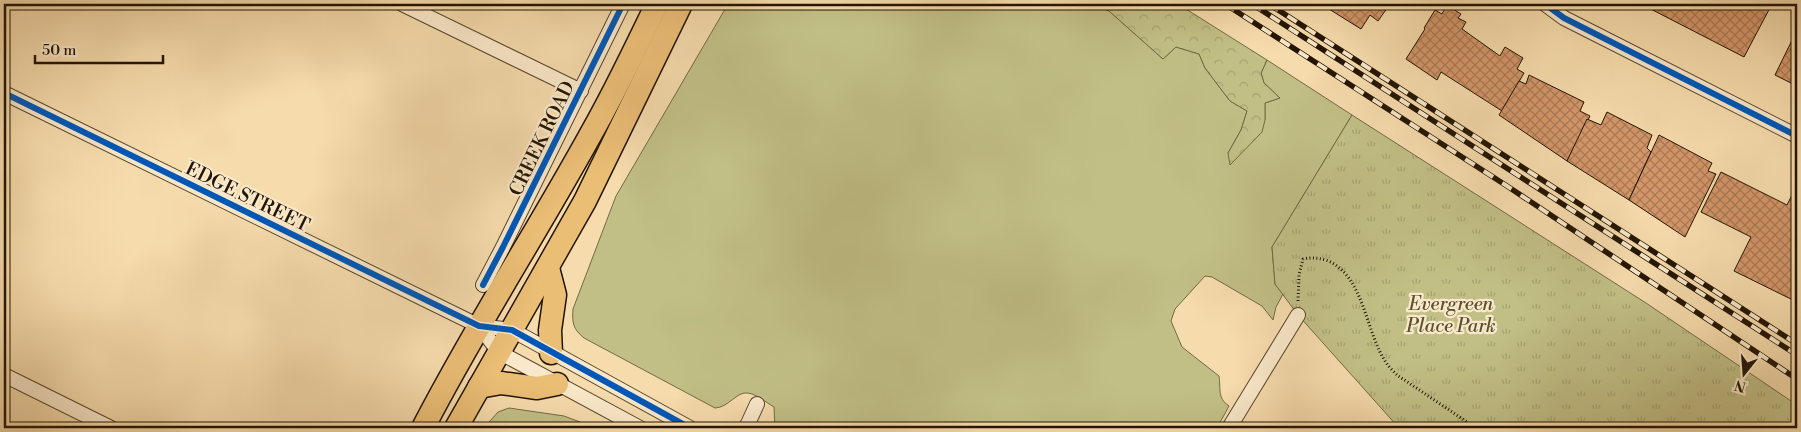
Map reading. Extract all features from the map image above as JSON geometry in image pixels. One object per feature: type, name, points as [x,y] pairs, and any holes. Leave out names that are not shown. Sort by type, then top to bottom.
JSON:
[{"type":"main road","name":"CREEK ROAD","points":[[423,428],[479,326],[592,133],[657,4]]},
{"type":"main road","points":[[456,428],[585,201],[681,4]]},
{"type":"main road","points":[[548,268],[555,295],[550,330],[552,353]]},
{"type":"main road","points":[[479,388],[501,383],[537,388],[557,384]]},
{"type":"street","points":[[402,4],[581,91]]},
{"type":"street","name":"CREEK ROAD","points":[[483,285],[624,4]]},
{"type":"street","points":[[1545,4],[1564,18],[1797,136]]},
{"type":"street","name":"EDGE STREET","points":[[4,93],[479,326]]},
{"type":"street","points":[[1229,428],[1298,315]]},
{"type":"street","points":[[479,326],[512,330],[690,428]]},
{"type":"street","points":[[479,326],[499,352],[640,428]]},
{"type":"street","points":[[4,375],[111,428]]},
{"type":"street","points":[[746,428],[757,404]]},
{"type":"path","points":[[1298,315],[1299,275],[1303,260],[1310,257],[1330,262],[1341,269],[1354,284],[1374,338],[1387,364],[1397,376],[1476,428]]},
{"type":"green space","points":[[728,4],[1091,4],[1109,11],[1163,59],[1176,47],[1199,54],[1205,68],[1230,101],[1247,111],[1241,130],[1228,153],[1265,120],[1265,103],[1280,98],[1264,83],[1261,73],[1267,60],[1352,115],[1272,247],[1275,284],[1283,294],[1276,307],[1273,320],[1262,306],[1212,277],[1205,276],[1175,309],[1171,321],[1182,347],[1219,376],[1221,396],[1229,406],[1217,428],[775,428],[774,407],[754,395],[748,393],[740,394],[724,405],[715,408],[584,338],[574,325],[573,309],[616,196]]},
{"type":"green space","points":[[1091,4],[1178,4],[1267,60],[1261,73],[1264,83],[1280,98],[1265,103],[1265,120],[1262,132],[1230,165],[1228,153],[1241,130],[1247,111],[1230,101],[1205,68],[1199,54],[1176,47],[1163,59],[1109,11]]},
{"type":"green space","name":"Evergreen Place Park","points":[[1352,115],[1646,303],[1797,405],[1797,428],[1399,428],[1298,315],[1275,284],[1272,247]]},
{"type":"green space","points":[[509,408],[564,416],[596,428],[484,428],[498,412]]},
{"type":"building","points":[[1321,4],[1390,4],[1378,21],[1370,15],[1361,29]]},
{"type":"building","points":[[1641,4],[1772,4],[1744,57]]},
{"type":"building","points":[[1447,5],[1461,14],[1458,18],[1466,22],[1462,29],[1500,56],[1505,47],[1523,58],[1517,69],[1524,73],[1502,111],[1441,72],[1437,80],[1406,59],[1435,10],[1442,14]]},
{"type":"building","points":[[1797,30],[1797,86],[1775,75]]},
{"type":"building","points":[[1529,75],[1584,102],[1580,111],[1590,116],[1567,161],[1499,115],[1519,81],[1526,84]]},
{"type":"building","points":[[1607,112],[1652,135],[1647,148],[1651,152],[1629,200],[1567,161],[1587,119],[1601,125]]},
{"type":"building","points":[[1659,135],[1712,163],[1708,171],[1716,174],[1685,237],[1629,200]]},
{"type":"building","points":[[1721,172],[1787,205],[1792,195],[1797,197],[1797,302],[1734,271],[1751,237],[1701,212]]},
{"type":"railway","points":[[1225,4],[1507,186],[1797,379]]},
{"type":"railway","points":[[1252,4],[1797,355]]},
{"type":"railway","points":[[1269,4],[1797,344]]},
{"type":"cycle path","points":[[483,285],[623,4]]},
{"type":"cycle path","points":[[1545,4],[1564,18],[1797,136]]},
{"type":"cycle path","points":[[4,93],[479,326],[512,330],[690,428]]}]
